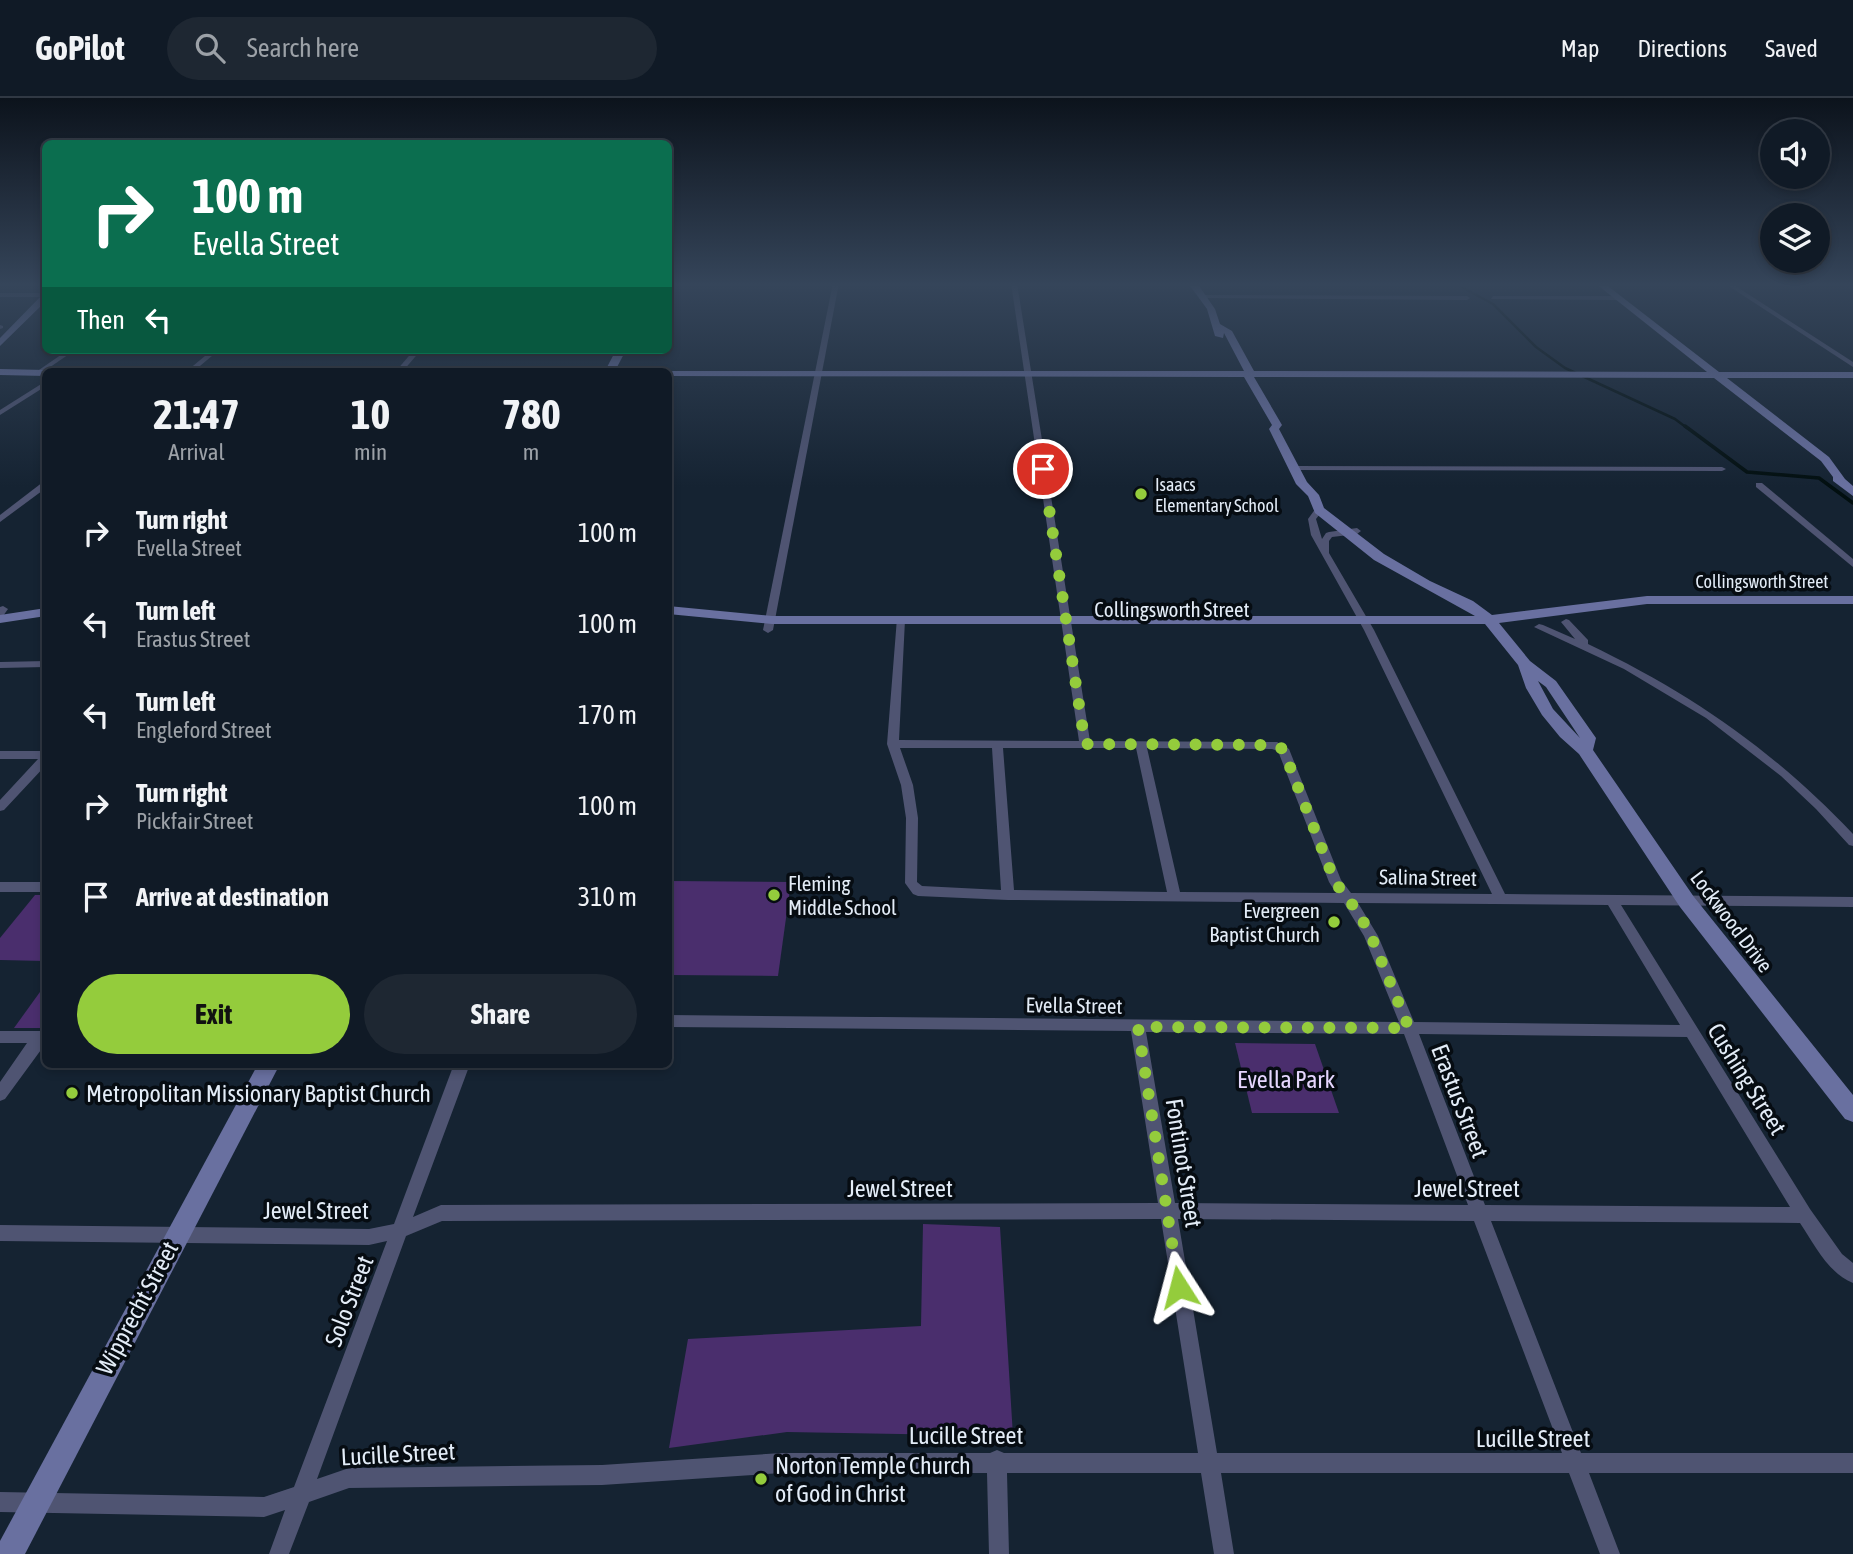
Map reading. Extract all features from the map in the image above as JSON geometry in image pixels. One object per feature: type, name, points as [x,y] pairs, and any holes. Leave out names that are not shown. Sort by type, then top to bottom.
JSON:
[{"type":"street","points":[[770,625],[824,351]]},
{"type":"street","points":[[1026,351],[1065,625],[1085,744]]},
{"type":"street","name":"Lockwood Drive","points":[[1239,351],[1250,370],[1247,374],[1254,388],[1261,393],[1277,425],[1274,429],[1317,504],[1402,570],[1446,592],[1494,625],[1525,664],[1551,684],[1588,738],[1585,750],[1688,902],[1853,1112]]},
{"type":"street","points":[[1686,351],[1825,459],[1840,478],[1837,480],[1853,492]]},
{"type":"street","points":[[1831,351],[1853,365]]},
{"type":"street","points":[[49,368],[67,354]]},
{"type":"street","points":[[194,368],[211,354]]},
{"type":"street","points":[[402,368],[414,354]]},
{"type":"street","points":[[0,372],[42,373]]},
{"type":"street","points":[[672,373],[1853,375]]},
{"type":"street","points":[[0,414],[42,386]]},
{"type":"street","points":[[1294,468],[1722,469]]},
{"type":"street","points":[[1759,485],[1853,564]]},
{"type":"street","points":[[0,519],[42,487]]},
{"type":"street","points":[[1317,504],[1312,519],[1315,535],[1367,625],[1502,899]]},
{"type":"street","points":[[1315,535],[1348,529]]},
{"type":"street","points":[[1326,551],[1325,541],[1329,535],[1348,529]]},
{"type":"street","name":"Collingsworth Street","points":[[1494,625],[1647,600],[1853,600]]},
{"type":"street","name":"Collingsworth Street","points":[[672,621],[770,625],[1539,627],[1657,609],[1672,600]]},
{"type":"street","points":[[1,613],[42,604]]},
{"type":"street","name":"Collingsworth Street","points":[[672,611],[770,625]]},
{"type":"street","points":[[1,613],[42,612]]},
{"type":"street","points":[[1566,622],[1586,645]]},
{"type":"street","points":[[899,625],[893,744],[1141,745],[1174,896]]},
{"type":"street","points":[[1539,627],[1634,668],[1706,711],[1762,752],[1848,831],[1853,842]]},
{"type":"street","points":[[0,665],[42,664]]},
{"type":"street","name":"Salina Street","points":[[893,744],[907,785],[912,818],[911,883],[918,891],[1007,895],[1853,902]]},
{"type":"street","points":[[997,744],[1007,895]]},
{"type":"street","name":"Erastus Street","points":[[1141,745],[1273,745],[1283,749],[1335,882],[1371,936],[1409,1028],[1610,1554]]},
{"type":"street","points":[[0,755],[42,756]]},
{"type":"street","points":[[0,807],[42,760]]},
{"type":"street","points":[[0,887],[42,887]]},
{"type":"street","name":"Cushing Street","points":[[1612,901],[1689,1031],[1804,1215],[1836,1260],[1853,1275]]},
{"type":"street","name":"Evella Street","points":[[672,1021],[1689,1031]]},
{"type":"street","name":"Fontinot Street","points":[[1138,1027],[1224,1554]]},
{"type":"street","points":[[0,1037],[42,1037]]},
{"type":"street","points":[[0,1094],[42,1038]]},
{"type":"street","name":"Wipprecht Street","points":[[9,1554],[267,1068]]},
{"type":"street","name":"Solo Street","points":[[279,1554],[461,1068]]},
{"type":"street","name":"Jewel Street","points":[[0,1233],[369,1237],[402,1230],[441,1213],[1167,1211],[1804,1215]]},
{"type":"street","points":[[996,1460],[999,1554]]},
{"type":"street","name":"Lucille Street","points":[[0,1502],[264,1507],[349,1478],[602,1475],[782,1463],[996,1460],[1575,1465],[1853,1463]]},
{"type":"green space","points":[[672,881],[791,882],[778,976],[672,975]]},
{"type":"green space","points":[[35,895],[42,895],[42,961],[0,960],[0,938]]},
{"type":"green space","points":[[42,989],[42,1028],[14,1028]]},
{"type":"green space","name":"Evella Park","points":[[1235,1043],[1315,1044],[1339,1113],[1252,1113]]},
{"type":"green space","points":[[923,1224],[1000,1227],[1013,1436],[787,1432],[669,1448],[688,1339],[921,1326]]},
{"type":"waterway","points":[[1541,351],[1565,368],[1675,419],[1687,428]]},
{"type":"waterway","points":[[1685,426],[1747,472],[1819,478],[1853,503]]},
{"type":"place","name":"Isaacs Elementary School","points":[[1141,494]]},
{"type":"place","name":"Fleming Middle School","points":[[774,895]]},
{"type":"place","name":"Evergreen Baptist Church","points":[[1334,922]]},
{"type":"place","name":"Metropolitan Missionary Baptist Church","points":[[72,1093]]},
{"type":"place","name":"Norton Temple Church of God in Christ","points":[[761,1479]]},
{"type":"route","points":[[1043,469],[1085,744],[1273,745],[1283,749],[1335,882],[1358,912],[1371,936],[1409,1028],[1138,1027],[1179,1287]]}]
